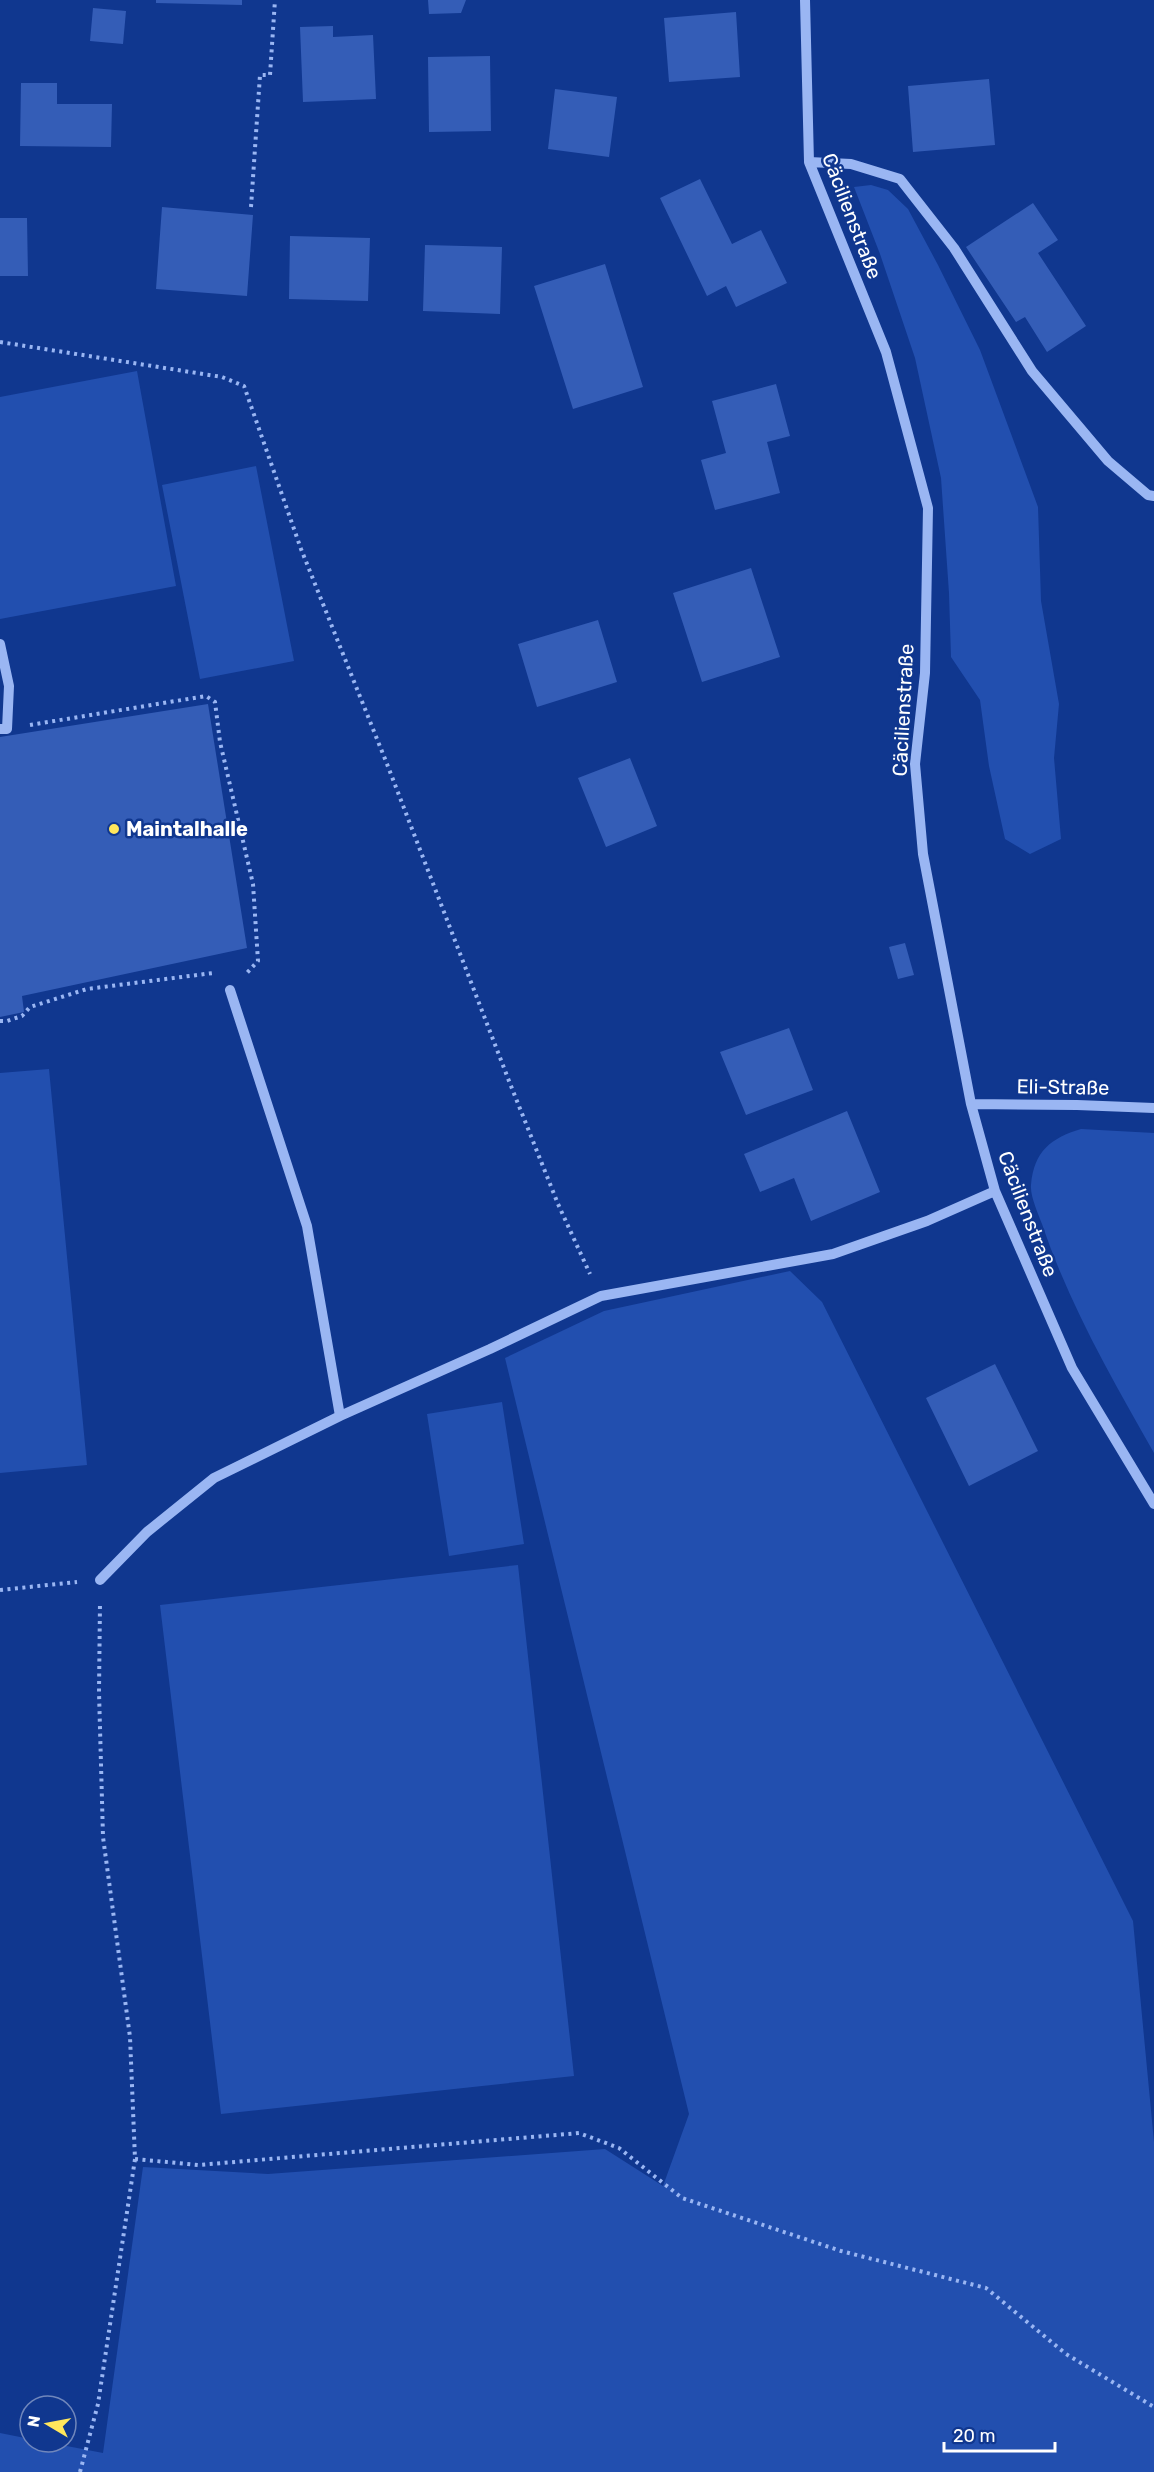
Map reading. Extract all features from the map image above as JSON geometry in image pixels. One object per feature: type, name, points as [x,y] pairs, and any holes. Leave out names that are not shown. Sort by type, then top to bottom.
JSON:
[{"type":"street","name":"Cäcilienstraße","points":[[805,0],[809,162],[886,352],[928,508],[925,673],[915,764],[923,854],[971,1104],[995,1191],[1072,1368],[1154,1504]]},
{"type":"street","points":[[809,162],[851,164],[900,179],[954,248],[1032,370],[1108,461],[1148,495],[1154,496]]},
{"type":"street","points":[[0,644],[9,686],[3,729]]},
{"type":"street","points":[[230,990],[307,1226],[340,1416]]},
{"type":"street","name":"Eli-Straße","points":[[971,1104],[1154,1108]]},
{"type":"street","points":[[100,1580],[147,1532],[214,1478],[340,1416],[601,1296],[833,1254],[927,1221],[995,1191]]},
{"type":"path","points":[[251,207],[261,75],[270,75],[275,0]]},
{"type":"path","points":[[0,342],[222,377],[244,386],[301,549],[383,753],[509,1081],[558,1204],[601,1296]]},
{"type":"path","points":[[0,1020],[7,1022],[22,1016],[30,1007],[87,989],[212,973],[230,990],[258,961],[253,884],[220,742],[214,702],[206,696],[3,729]]},
{"type":"path","points":[[0,1590],[100,1580],[99,1692],[103,1837],[130,2037],[135,2159],[98,2404],[80,2472]]},
{"type":"path","points":[[135,2159],[198,2165],[579,2133],[619,2148],[682,2198],[841,2251],[986,2288],[1066,2354],[1154,2407]]},
{"type":"shaded area","points":[[871,185],[888,190],[908,209],[938,265],[980,350],[1038,507],[1041,601],[1059,704],[1054,758],[1061,839],[1030,854],[1005,839],[989,766],[980,700],[951,657],[941,478],[915,358],[880,254],[854,187]]},
{"type":"shaded area","points":[[137,371],[176,586],[0,619],[0,397]]},
{"type":"shaded area","points":[[256,466],[294,661],[200,679],[162,485]]},
{"type":"shaded area","points":[[49,1069],[87,1465],[0,1473],[0,1073]]},
{"type":"shaded area","points":[[1081,1129],[1154,1133],[1154,1453],[1078,1312],[1053,1254],[1032,1194],[1033,1173],[1040,1155],[1053,1142]]},
{"type":"shaded area","points":[[790,1271],[822,1302],[1133,1921],[1154,2142],[1154,2472],[0,2472],[0,2433],[18,2437],[18,2454],[78,2454],[78,2448],[103,2453],[143,2167],[268,2174],[605,2149],[663,2186],[689,2114],[505,1358],[604,1311]]},
{"type":"shaded area","points":[[502,1402],[524,1544],[449,1556],[427,1414]]},
{"type":"shaded area","points":[[518,1565],[574,2076],[221,2114],[160,1605]]},
{"type":"building","points":[[156,0],[242,0],[242,5],[156,3]]},
{"type":"building","points":[[428,0],[466,0],[461,13],[429,14]]},
{"type":"building","points":[[93,8],[126,11],[123,44],[90,41]]},
{"type":"building","points":[[736,12],[740,77],[669,82],[664,18]]},
{"type":"building","points":[[333,26],[333,37],[373,35],[376,99],[303,102],[300,27]]},
{"type":"building","points":[[490,56],[491,131],[429,132],[428,57]]},
{"type":"building","points":[[989,79],[995,145],[913,152],[908,86]]},
{"type":"building","points":[[21,83],[57,83],[57,104],[112,104],[111,147],[20,146]]},
{"type":"building","points":[[555,89],[617,97],[609,157],[548,149]]},
{"type":"building","points":[[700,179],[732,244],[761,230],[787,283],[736,307],[726,286],[707,296],[660,198]]},
{"type":"building","points":[[1033,203],[1058,240],[1038,253],[1086,326],[1047,352],[1025,317],[1016,322],[966,247]]},
{"type":"building","points":[[162,207],[253,215],[247,296],[156,289]]},
{"type":"building","points":[[0,218],[27,218],[28,276],[0,276]]},
{"type":"building","points":[[290,236],[370,238],[368,301],[289,299]]},
{"type":"building","points":[[425,245],[502,247],[500,314],[423,311]]},
{"type":"building","points":[[605,264],[643,387],[573,409],[534,286]]},
{"type":"building","points":[[776,384],[790,436],[767,442],[780,493],[715,510],[701,460],[726,453],[712,401]]},
{"type":"building","points":[[751,568],[780,657],[702,682],[673,593]]},
{"type":"building","points":[[598,620],[617,682],[537,707],[518,644]]},
{"type":"building","name":"Maintalhalle","points":[[208,704],[247,948],[22,996],[24,1012],[0,1017],[0,737]]},
{"type":"building","points":[[630,758],[657,826],[606,847],[578,778]]},
{"type":"building","points":[[905,943],[914,975],[898,979],[889,947]]},
{"type":"building","points":[[789,1028],[813,1090],[746,1115],[720,1052]]},
{"type":"building","points":[[847,1111],[880,1192],[811,1221],[794,1178],[760,1192],[744,1154]]},
{"type":"building","points":[[995,1364],[1038,1451],[969,1486],[926,1398]]},
{"type":"place","name":"Maintalhalle","points":[[114,829]]}]
